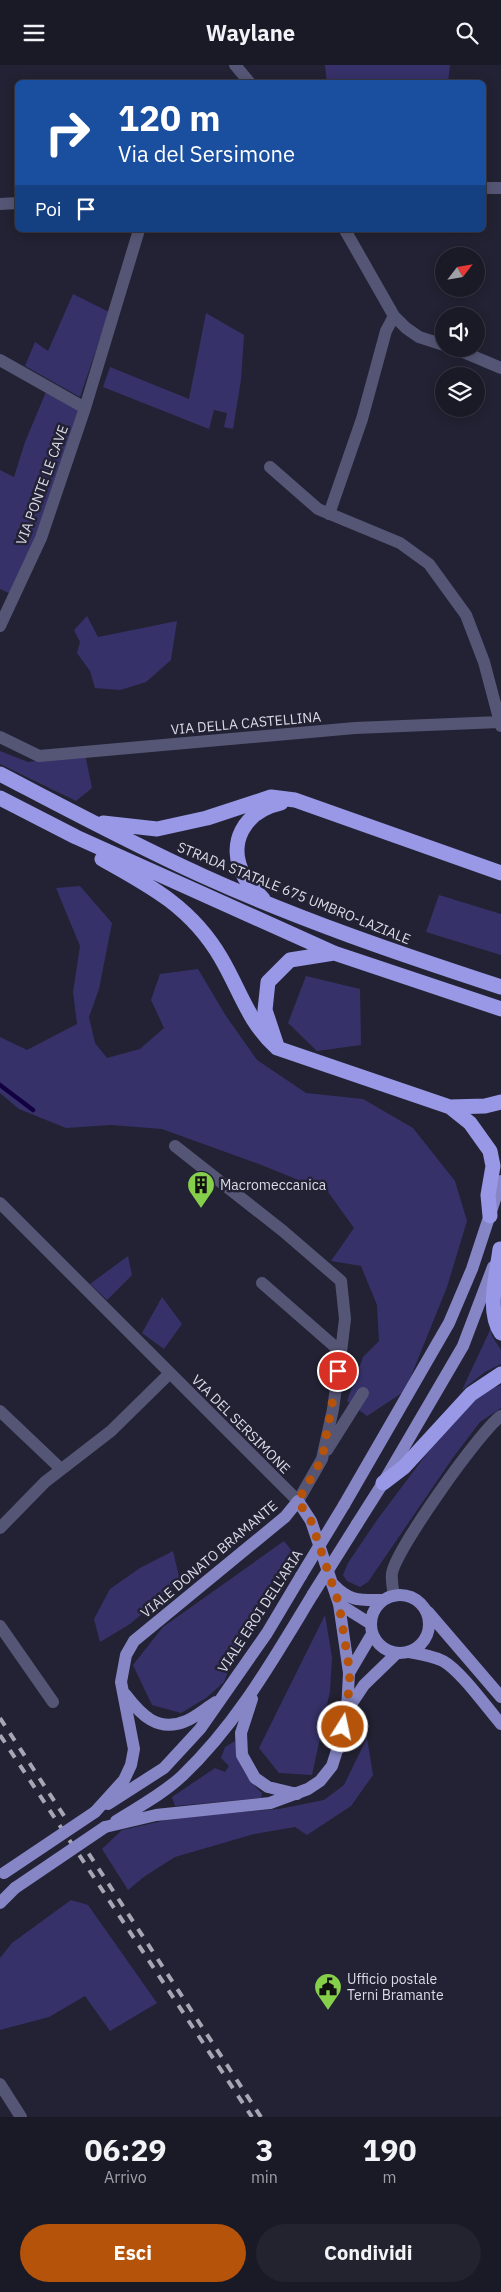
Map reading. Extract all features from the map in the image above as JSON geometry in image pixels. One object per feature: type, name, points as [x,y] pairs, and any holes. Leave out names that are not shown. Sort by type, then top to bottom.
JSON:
[{"type":"highway","name":"STRADA STATALE 675 UMBRO-LAZIALE","points":[[0,774],[91,822],[203,877],[381,948],[501,987]]},
{"type":"highway","points":[[91,822],[157,829],[207,818],[271,797],[295,800],[501,873]]},
{"type":"highway","points":[[0,798],[76,837],[334,953],[501,1009]]},
{"type":"highway","points":[[265,902],[245,879],[238,864],[237,847],[241,831],[250,817],[270,805],[295,800]]},
{"type":"highway","points":[[76,837],[98,856],[158,890],[196,923],[221,958],[240,999],[262,1034],[277,1048],[450,1107],[470,1123],[490,1151],[493,1166],[488,1195],[490,1216]]},
{"type":"highway","points":[[277,1048],[265,1010],[268,982],[290,960],[334,953]]},
{"type":"highway","points":[[450,1107],[485,1106],[501,1102]]},
{"type":"highway","points":[[501,1247],[495,1289],[494,1315],[501,1333]]},
{"type":"highway","points":[[383,1483],[404,1467],[471,1394],[501,1374]]},
{"type":"main road","name":"VIALE EROI DELL'ARIA","points":[[2,1875],[164,1768],[200,1729],[267,1633],[344,1505],[449,1323],[472,1269],[501,1181]]},
{"type":"main road","points":[[0,1897],[181,1777],[213,1743],[256,1688],[383,1483],[462,1346],[501,1247]]},
{"type":"main road","name":"VIALE DONATO BRAMANTE","points":[[95,1812],[124,1780],[131,1765],[134,1749],[121,1682],[126,1655],[134,1641],[285,1517],[298,1501],[311,1521],[339,1604],[350,1673],[347,1711],[332,1766],[320,1781],[308,1789],[270,1803],[156,1815],[105,1827]]},
{"type":"main road","points":[[332,1582],[343,1595],[353,1599],[409,1597],[422,1605],[501,1697]]},
{"type":"main road","name":"VIALE DONATO BRAMANTE","points":[[350,1673],[372,1629],[377,1607],[389,1598]]},
{"type":"main road","points":[[339,1604],[372,1629],[382,1647],[403,1653],[429,1656],[444,1662],[455,1670],[501,1724]]},
{"type":"main road","name":"VIALE DONATO BRAMANTE","points":[[347,1711],[364,1685],[403,1653],[424,1641],[429,1623],[422,1605]]},
{"type":"main road","points":[[256,1688],[241,1733],[242,1755],[255,1778],[268,1787],[297,1794]]},
{"type":"main road","points":[[123,1692],[141,1715],[165,1726],[186,1721],[222,1697]]},
{"type":"main road","points":[[0,1903],[15,1888]]},
{"type":"street","points":[[235,65],[248,80]]},
{"type":"street","points":[[486,188],[501,188]]},
{"type":"street","points":[[0,204],[15,203]]},
{"type":"street","name":"VIA PONTE LE CAVE","points":[[0,626],[41,538],[85,409],[138,232]]},
{"type":"street","points":[[345,232],[394,316],[419,337],[435,342]]},
{"type":"street","points":[[329,513],[362,419],[386,331],[394,316]]},
{"type":"street","points":[[475,357],[501,368]]},
{"type":"street","points":[[0,360],[85,409]]},
{"type":"street","name":"VIA DELLA CASTELLINA","points":[[0,737],[39,757],[355,728],[500,724],[484,662],[466,615],[429,564],[400,543],[318,509],[270,467]]},
{"type":"street","points":[[175,1146],[283,1231],[341,1281],[344,1319],[341,1352],[333,1409],[323,1456]]},
{"type":"street","name":"VIA DEL SERSIMONE","points":[[0,1203],[298,1501]]},
{"type":"street","points":[[262,1283],[341,1352]]},
{"type":"street","points":[[0,1528],[45,1482],[111,1431],[170,1373]]},
{"type":"street","points":[[298,1501],[323,1456],[363,1393]]},
{"type":"street","points":[[0,1411],[61,1469]]},
{"type":"street","points":[[389,1598],[392,1573],[409,1537],[471,1450],[494,1421],[501,1416]]},
{"type":"street","points":[[0,1626],[54,1702]]},
{"type":"street","points":[[0,1909],[15,1888]]},
{"type":"street","points":[[0,2084],[21,2117]]},
{"type":"shaded area","points":[[325,65],[450,65],[448,80],[327,80]]},
{"type":"shaded area","points":[[73,294],[109,312],[80,397],[25,366],[35,342],[48,351]]},
{"type":"shaded area","points":[[206,313],[244,335],[241,380],[233,429],[224,427],[227,413],[214,410],[209,429],[103,387],[110,367],[189,399]]},
{"type":"shaded area","points":[[46,392],[80,412],[37,533],[11,594],[0,589],[0,470],[14,477],[25,442]]},
{"type":"shaded area","points":[[87,616],[98,637],[177,621],[171,660],[146,682],[120,690],[95,688],[90,671],[77,653],[80,642],[74,630]]},
{"type":"shaded area","points":[[0,751],[28,762],[85,754],[92,788],[76,801],[0,764]]},
{"type":"shaded area","points":[[80,886],[112,923],[99,989],[89,1017],[95,1043],[107,1058],[140,1049],[164,1028],[151,1000],[160,974],[198,969],[226,1016],[257,1060],[306,1093],[363,1099],[413,1128],[455,1181],[467,1221],[447,1287],[405,1391],[367,1416],[347,1401],[363,1357],[379,1341],[377,1305],[361,1266],[331,1261],[354,1228],[328,1192],[259,1164],[162,1129],[111,1125],[66,1128],[19,1109],[0,1093],[0,1037],[27,1050],[77,1024],[73,992],[80,946],[56,888]]},
{"type":"shaded area","points":[[439,895],[501,914],[501,955],[426,932]]},
{"type":"shaded area","points":[[306,976],[360,989],[361,1045],[317,1051],[288,1023]]},
{"type":"shaded area","points":[[128,1256],[132,1275],[107,1300],[90,1284]]},
{"type":"shaded area","points":[[162,1297],[182,1324],[164,1349],[142,1333]]},
{"type":"shaded area","points":[[491,1328],[492,1336],[501,1350],[501,1364],[485,1372],[462,1390]]},
{"type":"shaded area","points":[[501,1385],[501,1408],[480,1422],[452,1459],[368,1582],[360,1587],[347,1581],[343,1575],[348,1563],[377,1520],[440,1436],[476,1395]]},
{"type":"shaded area","points":[[284,1541],[296,1556],[273,1580],[244,1631],[224,1682],[206,1698],[181,1713],[152,1705],[133,1665],[163,1627]]},
{"type":"shaded area","points":[[173,1551],[180,1581],[130,1624],[100,1642],[94,1619],[110,1589],[140,1568]]},
{"type":"shaded area","points":[[325,1615],[332,1657],[330,1691],[312,1775],[279,1773],[259,1748]]},
{"type":"shaded area","points":[[367,1738],[373,1775],[351,1806],[307,1835],[295,1827],[254,1834],[175,1857],[145,1876],[128,1890],[102,1849],[122,1830],[180,1817],[279,1809],[324,1800],[344,1785]]},
{"type":"shaded area","points":[[235,1741],[243,1770],[262,1793],[261,1798],[175,1806],[172,1797],[215,1768],[225,1772],[229,1766],[221,1758],[225,1747]]},
{"type":"shaded area","points":[[71,1900],[88,1905],[157,2003],[110,2031],[85,1996],[49,2017],[0,2030],[0,1958],[12,1943]]},
{"type":"waterway","points":[[0,1085],[33,1110]]},
{"type":"railway","points":[[0,1718],[261,2117]]},
{"type":"railway","points":[[0,1735],[252,2117]]},
{"type":"place","name":"Macromeccanica","points":[[201,1209]]},
{"type":"place","name":"Ufficio postale Terni Bramante","points":[[328,2011]]},
{"type":"route","points":[[338,1371],[333,1409],[322,1459],[298,1501],[311,1521],[339,1604],[350,1673],[347,1711],[343,1727]]}]
